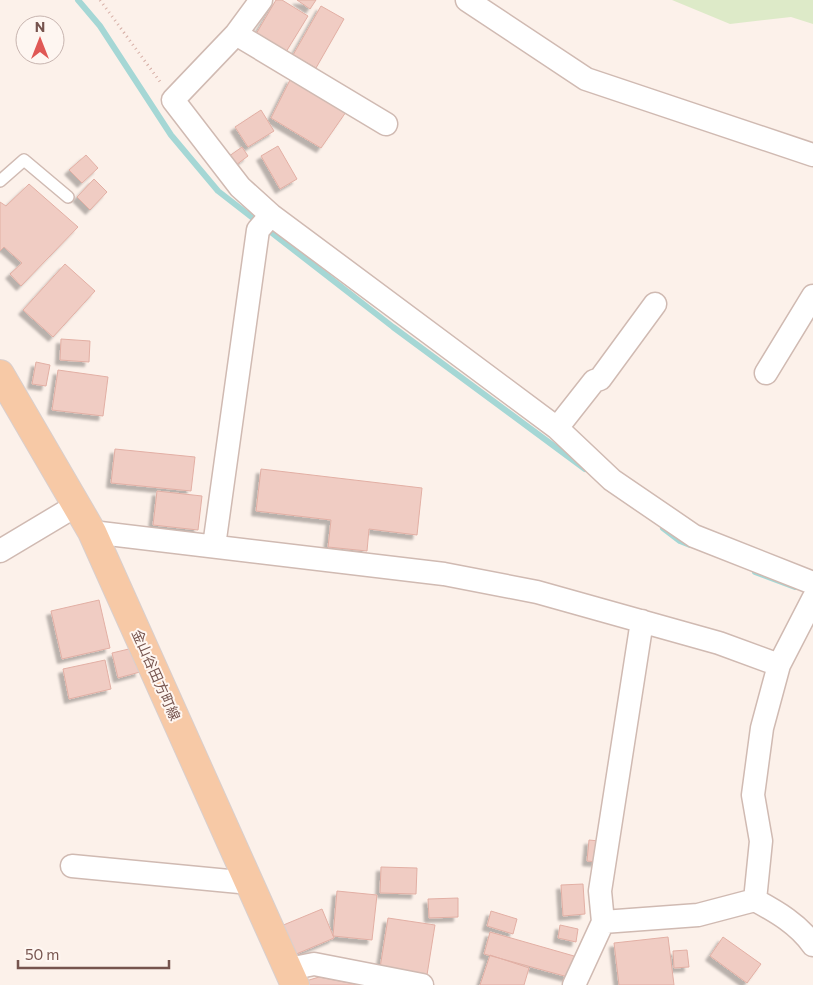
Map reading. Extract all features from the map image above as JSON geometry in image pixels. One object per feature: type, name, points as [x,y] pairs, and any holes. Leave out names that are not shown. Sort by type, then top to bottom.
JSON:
[{"type":"main road","name":"金山谷田方町線","points":[[0,374],[92,532],[292,977]]},
{"type":"street","points":[[261,0],[236,34],[173,100],[240,187],[271,215],[557,428],[612,480],[694,536],[813,597],[779,665],[762,728],[753,795],[761,841],[755,900]]},
{"type":"street","points":[[467,0],[586,79],[813,155]]},
{"type":"street","points":[[236,34],[386,124]]},
{"type":"street","points":[[214,546],[258,230],[271,215]]},
{"type":"street","points":[[766,373],[813,296]]},
{"type":"street","points":[[557,428],[594,381],[600,379],[655,304]]},
{"type":"street","points":[[0,551],[77,505]]},
{"type":"street","points":[[92,532],[444,574],[537,592],[719,643],[779,665]]},
{"type":"street","points":[[574,985],[602,922],[600,891],[642,621]]},
{"type":"street","points":[[72,866],[250,883]]},
{"type":"street","points":[[602,922],[698,915],[755,900],[779,913],[804,932],[813,945]]},
{"type":"street","points":[[292,977],[314,964],[422,985]]},
{"type":"lane","points":[[0,181],[24,160],[68,197]]},
{"type":"path","points":[[100,0],[173,100]]},
{"type":"green space","points":[[672,0],[813,0],[813,24],[791,17],[730,24]]},
{"type":"building","points":[[276,0],[282,0],[308,16],[286,52],[256,34]]},
{"type":"building","points":[[297,0],[316,0],[310,9]]},
{"type":"building","points":[[321,6],[344,19],[316,68],[293,55]]},
{"type":"building","points":[[291,78],[346,112],[321,148],[271,118]]},
{"type":"building","points":[[261,110],[274,131],[248,147],[235,127]]},
{"type":"building","points":[[278,146],[297,179],[280,189],[261,156]]},
{"type":"building","points":[[242,147],[248,156],[232,168],[225,159]]},
{"type":"building","points":[[86,155],[98,168],[82,183],[69,170]]},
{"type":"building","points":[[94,179],[107,192],[90,210],[77,197]]},
{"type":"building","points":[[29,184],[78,227],[21,286],[10,274],[22,263],[4,247],[0,251],[0,202],[6,206]]},
{"type":"building","points":[[65,264],[95,291],[53,337],[23,310]]},
{"type":"building","points":[[61,339],[90,341],[89,362],[60,360]]},
{"type":"building","points":[[36,362],[50,365],[46,386],[32,384]]},
{"type":"building","points":[[58,370],[108,377],[103,416],[52,410]]},
{"type":"building","points":[[115,449],[195,457],[191,491],[111,483]]},
{"type":"building","points":[[261,469],[422,488],[417,535],[369,529],[367,551],[328,547],[331,520],[256,511]]},
{"type":"building","points":[[157,491],[202,496],[198,530],[153,525]]},
{"type":"building","points":[[99,600],[110,648],[62,659],[51,611]]},
{"type":"building","points":[[133,648],[140,672],[118,678],[112,653]]},
{"type":"building","points":[[105,660],[111,689],[69,699],[63,669]]},
{"type":"building","points":[[589,840],[599,841],[597,862],[587,861]]},
{"type":"building","points":[[381,867],[417,868],[416,894],[380,893]]},
{"type":"building","points":[[583,884],[585,914],[563,916],[561,885]]},
{"type":"building","points":[[337,891],[377,895],[372,940],[333,936]]},
{"type":"building","points":[[458,898],[458,917],[429,918],[428,899]]},
{"type":"building","points":[[322,909],[334,938],[294,955],[281,926]]},
{"type":"building","points":[[491,911],[517,919],[513,934],[487,926]]},
{"type":"building","points":[[388,918],[435,925],[427,975],[380,968]]},
{"type":"building","points":[[560,925],[578,929],[576,942],[558,938]]},
{"type":"building","points":[[490,932],[574,956],[568,977],[484,954]]},
{"type":"building","points":[[668,937],[674,985],[619,985],[614,943]]},
{"type":"building","points":[[723,937],[761,964],[747,983],[710,956]]},
{"type":"building","points":[[687,950],[689,967],[674,968],[673,951]]},
{"type":"building","points":[[490,955],[529,968],[524,985],[480,985]]},
{"type":"building","points":[[319,977],[360,985],[308,985],[306,981]]},
{"type":"waterway","points":[[78,0],[100,26],[171,135],[218,191],[393,327],[585,469]]},
{"type":"waterway","points":[[663,528],[680,541],[690,545]]},
{"type":"waterway","points":[[755,572],[795,587]]}]
